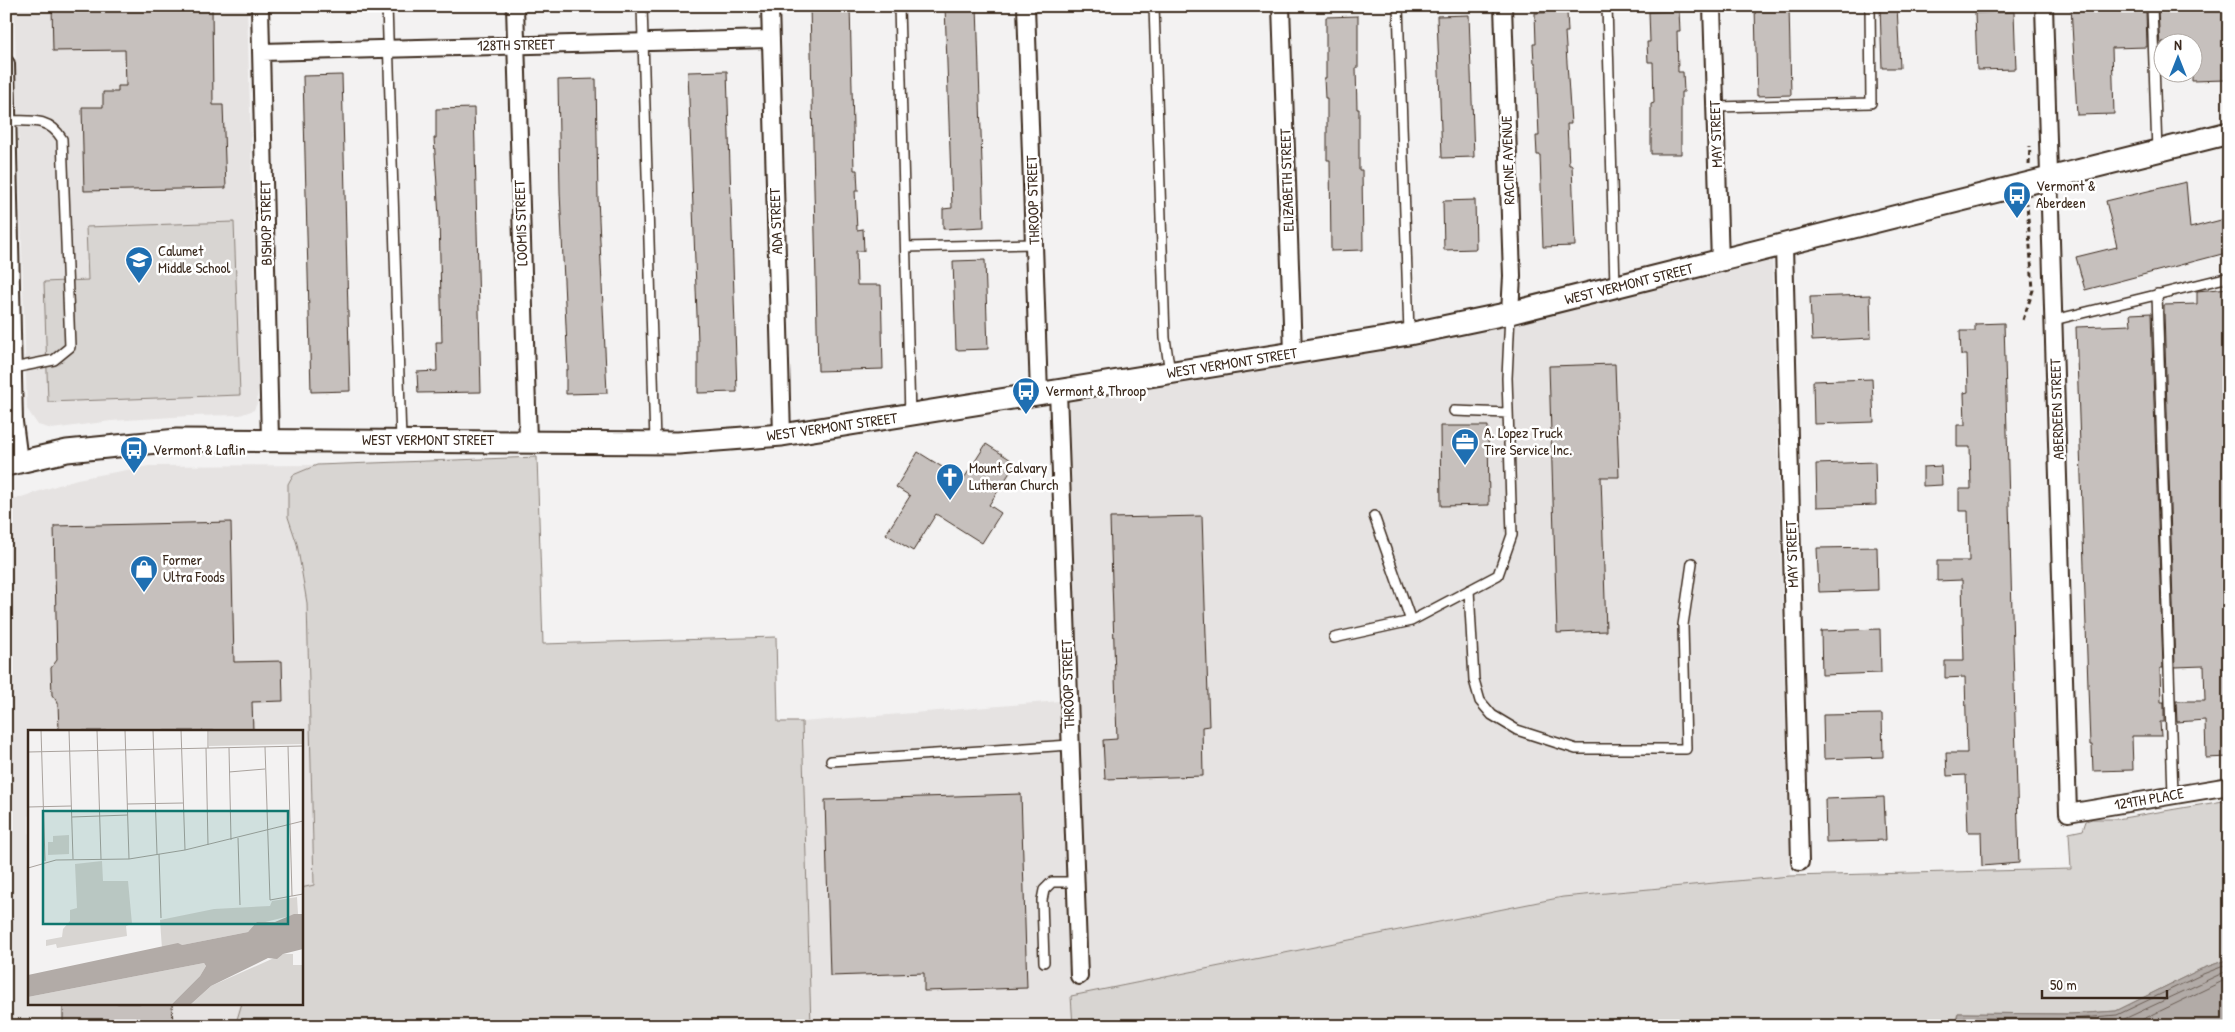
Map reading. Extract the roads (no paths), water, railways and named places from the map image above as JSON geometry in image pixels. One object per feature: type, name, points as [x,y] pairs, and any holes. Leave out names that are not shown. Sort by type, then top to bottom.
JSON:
[{"type":"street","name":"BISHOP STREET","points":[[260,6],[270,440]]},
{"type":"street","name":"LOOMIS STREET","points":[[514,6],[528,441]]},
{"type":"street","name":"ADA STREET","points":[[770,6],[782,435]]},
{"type":"street","name":"THROOP STREET","points":[[1026,6],[1034,244],[1049,393],[1070,745],[1079,976]]},
{"type":"street","name":"ELIZABETH STREET","points":[[1281,6],[1293,353]]},
{"type":"street","name":"RACINE AVENUE","points":[[1503,6],[1512,276],[1510,313]]},
{"type":"street","name":"MAY STREET","points":[[1712,6],[1720,262]]},
{"type":"street","name":"ABERDEEN STREET","points":[[2044,6],[2068,813]]},
{"type":"street","name":"128TH STREET","points":[[262,52],[771,38]]},
{"type":"street","points":[[6,64],[9,332],[13,368],[14,422],[13,463]]},
{"type":"street","name":"WEST VERMONT STREET","points":[[13,463],[67,451],[177,440],[678,442],[782,435],[910,416],[1409,334],[1510,313],[1784,246],[2050,176],[2229,133]]},
{"type":"street","name":"MAY STREET","points":[[1784,246],[1800,862]]},
{"type":"street","name":"129TH PLACE","points":[[2068,813],[2229,786]]},
{"type":"lane","points":[[387,6],[401,440]]},
{"type":"lane","points":[[642,6],[654,442]]},
{"type":"lane","points":[[899,6],[910,416]]},
{"type":"lane","points":[[1154,6],[1165,338],[1170,373]]},
{"type":"lane","points":[[1398,6],[1409,334]]},
{"type":"lane","points":[[1607,6],[1615,287]]},
{"type":"lane","points":[[1716,107],[1871,103],[1870,6]]},
{"type":"lane","points":[[2152,6],[2156,151]]},
{"type":"lane","points":[[7,121],[38,121],[56,129],[62,139],[70,347],[54,360],[13,368]]},
{"type":"lane","points":[[906,247],[1034,244]]},
{"type":"lane","points":[[2054,320],[2229,277]]},
{"type":"lane","points":[[2157,294],[2173,795]]},
{"type":"lane","points":[[1334,638],[1412,620],[1498,575],[1512,536],[1508,413],[1510,313]]},
{"type":"lane","points":[[1454,411],[1508,413]]},
{"type":"lane","points":[[1374,516],[1412,620]]},
{"type":"lane","points":[[1469,590],[1474,680],[1480,701],[1492,715],[1517,730],[1576,750],[1686,750],[1683,625],[1692,563]]},
{"type":"lane","points":[[831,761],[1070,745]]},
{"type":"lane","points":[[1044,962],[1042,900],[1044,890],[1052,882],[1075,882]]},
{"type":"water","points":[[2229,959],[2229,1026],[1955,1026],[1958,1013],[2071,1014],[2116,1011],[2201,969]]},
{"type":"place","name":"Vermont & Aberdeen","points":[[2017,219]]},
{"type":"place","name":"Calumet Middle School","points":[[139,284]]},
{"type":"place","name":"Vermont & Throop","points":[[1026,415]]},
{"type":"place","name":"A. Lopez Truck Tire Service Inc.","points":[[1465,466]]},
{"type":"place","name":"Vermont & Laflin","points":[[134,474]]},
{"type":"place","name":"Mount Calvary Lutheran Church","points":[[950,501]]},
{"type":"place","name":"Former Ultra Foods","points":[[144,593]]}]
